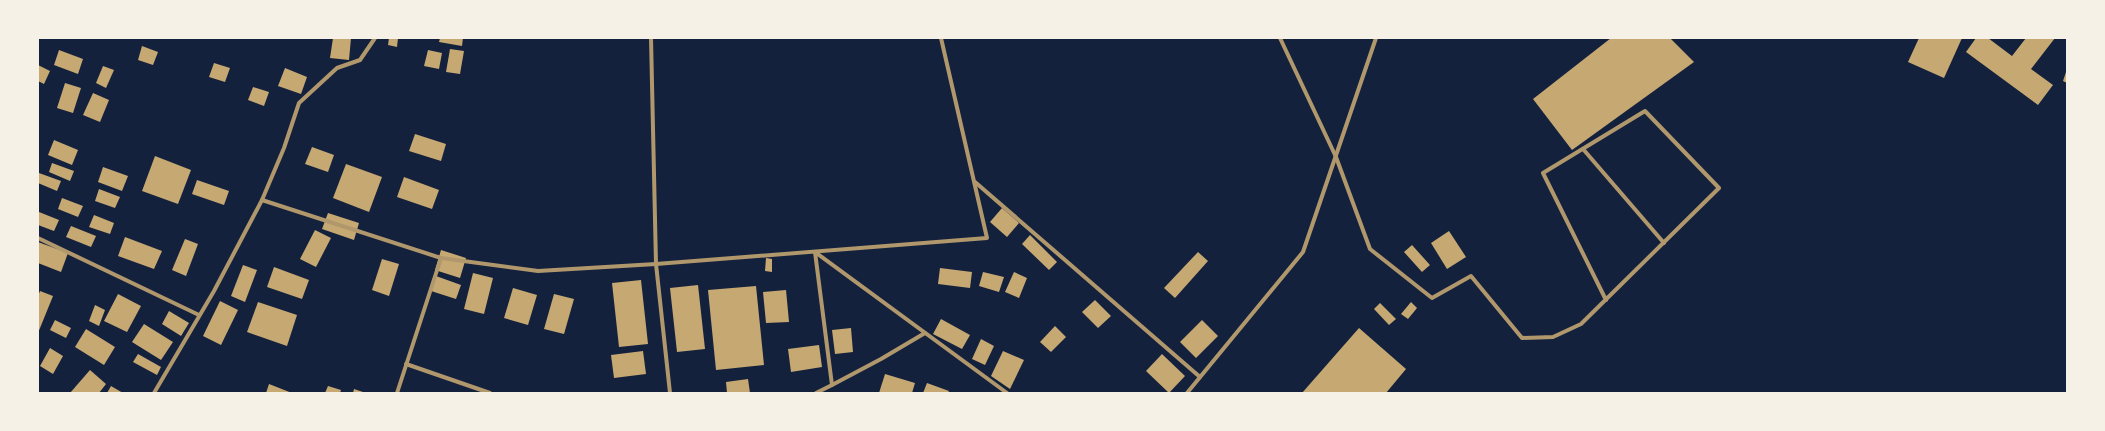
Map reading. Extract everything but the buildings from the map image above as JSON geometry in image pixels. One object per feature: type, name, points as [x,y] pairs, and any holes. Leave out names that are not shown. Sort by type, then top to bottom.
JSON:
[{"type":"street","points":[[154,393],[262,200],[284,148],[299,103],[337,68],[360,60],[375,38]]},
{"type":"street","points":[[651,38],[656,264],[670,393]]},
{"type":"street","points":[[262,200],[441,258],[538,271],[656,264],[987,238],[941,38]]},
{"type":"street","points":[[1280,38],[1336,157],[1370,249],[1432,298],[1471,276],[1522,338],[1553,337],[1581,324],[1606,300],[1664,243],[1719,188],[1645,111],[1543,173],[1606,300]]},
{"type":"street","points":[[1188,393],[1303,252],[1376,38]]},
{"type":"street","points":[[1583,149],[1664,243]]},
{"type":"street","points":[[974,181],[1200,377]]},
{"type":"street","points":[[38,238],[199,315]]},
{"type":"street","points":[[815,252],[1007,393]]},
{"type":"street","points":[[815,252],[832,385]]},
{"type":"street","points":[[397,393],[441,258]]},
{"type":"street","points":[[816,393],[881,359],[925,333]]},
{"type":"street","points":[[406,364],[490,393]]},
{"type":"street","points":[[469,393],[471,386]]}]
